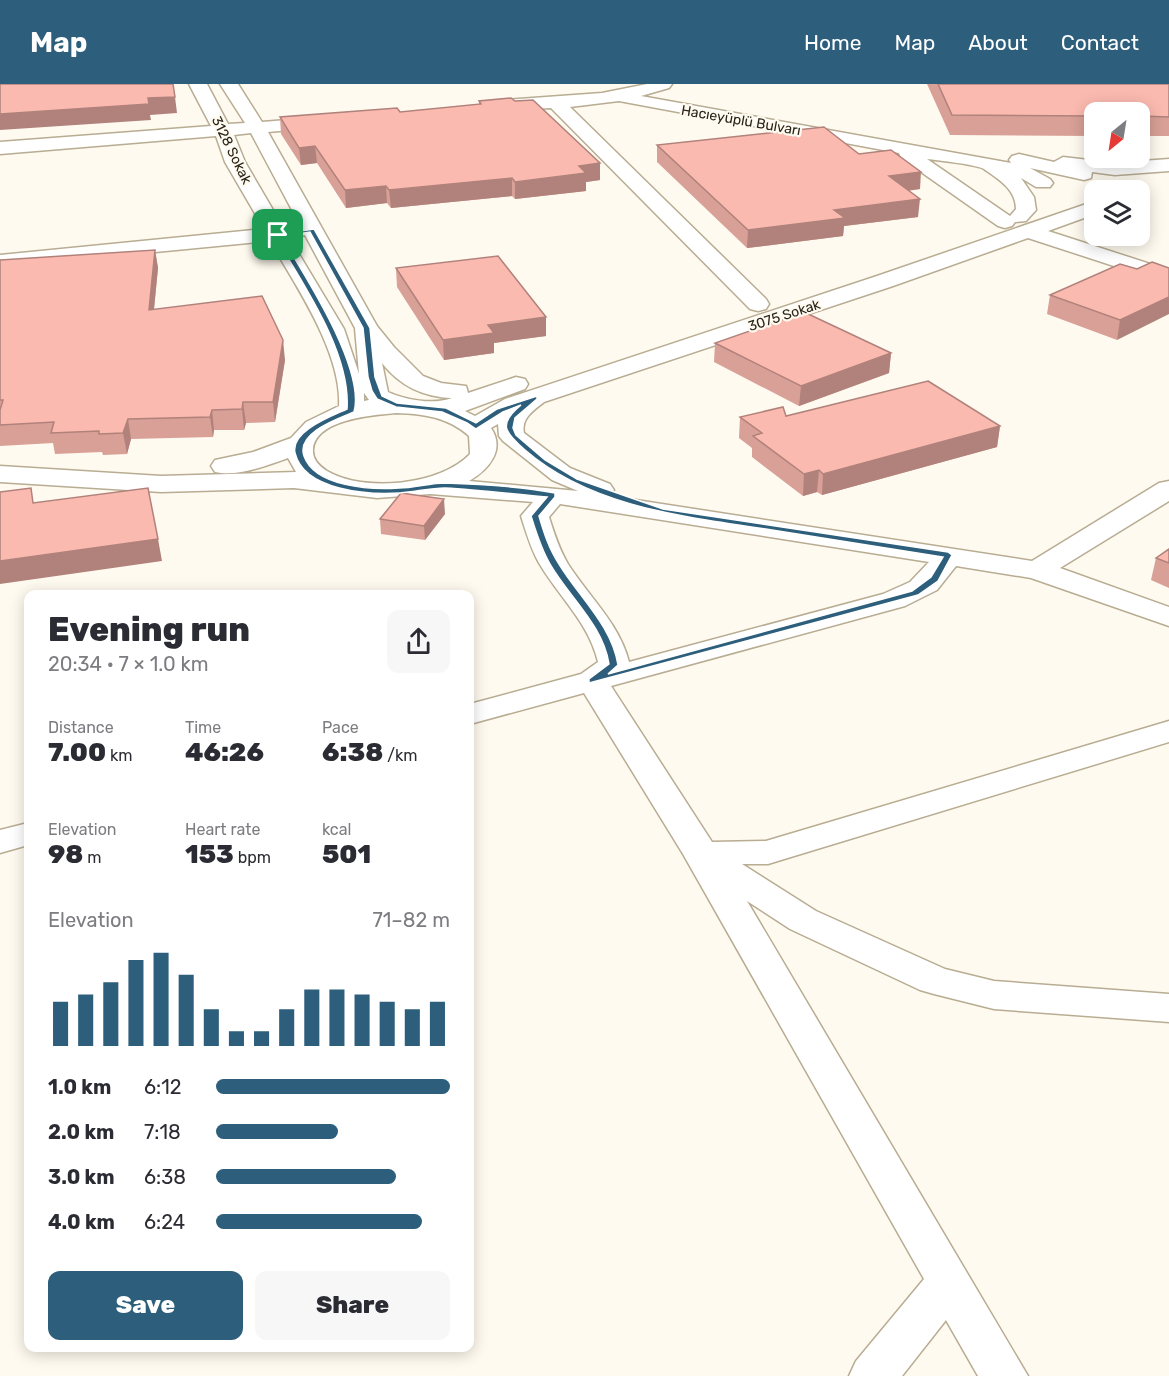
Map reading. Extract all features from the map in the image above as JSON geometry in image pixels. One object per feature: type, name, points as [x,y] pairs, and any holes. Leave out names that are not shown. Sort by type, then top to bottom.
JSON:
[{"type":"street","name":"3128 Sokak","points":[[198,84],[223,131],[226,158],[278,235],[332,329],[352,391],[351,410]]},
{"type":"street","name":"3128 Sokak","points":[[229,84],[257,128],[367,328],[403,374],[414,382],[448,391],[534,388]]},
{"type":"street","points":[[498,106],[511,84]]},
{"type":"street","name":"Hacıeyüplü Bulvarı","points":[[541,84],[646,92],[980,152],[1124,183],[1142,177],[1168,176]]},
{"type":"street","points":[[646,92],[663,84]]},
{"type":"street","points":[[475,108],[554,101],[607,90]]},
{"type":"street","name":"Hacıeyüplü Bulvarı","points":[[607,90],[1012,168],[1051,194],[1084,204]]},
{"type":"street","points":[[554,101],[758,304]]},
{"type":"street","points":[[0,148],[337,121]]},
{"type":"street","points":[[135,138],[194,150]]},
{"type":"street","points":[[900,148],[1017,223],[1169,277]]},
{"type":"street","points":[[980,152],[1168,176]]},
{"type":"street","points":[[961,159],[990,167],[1010,177],[1021,192],[1026,205],[1026,210],[1017,223]]},
{"type":"street","name":"3075 Sokak","points":[[443,410],[534,388],[885,281],[1017,223],[1046,205],[1059,176],[1084,174]]},
{"type":"street","name":"3075 Sokak","points":[[476,427],[534,388],[758,304],[1017,223],[1084,209]]},
{"type":"street","points":[[0,261],[312,230]]},
{"type":"street","name":"3128 Sokak","points":[[367,328],[371,377],[375,391],[379,397],[396,405]]},
{"type":"street","points":[[534,388],[510,421],[513,436],[519,442],[543,462],[574,481],[661,511]]},
{"type":"street","points":[[0,474],[181,484],[301,480],[366,490],[399,491],[431,486],[458,476],[477,463],[483,454],[482,434],[470,421],[443,410],[396,405],[351,410],[317,425],[299,444],[260,459],[214,468],[69,477]]},
{"type":"street","points":[[299,444],[298,451],[303,465],[317,476],[338,485]]},
{"type":"street","points":[[483,454],[507,476],[552,495]]},
{"type":"street","points":[[431,486],[552,495],[1037,570],[1169,617]]},
{"type":"street","points":[[1037,570],[1169,489]]},
{"type":"street","points":[[552,495],[535,516],[542,539],[554,564],[600,629],[612,652],[614,665],[592,681]]},
{"type":"street","points":[[474,713],[915,593],[935,579],[948,555]]},
{"type":"street","points":[[592,681],[654,776],[701,854],[1004,1376]]},
{"type":"street","points":[[701,854],[768,852],[1169,730]]},
{"type":"street","points":[[0,842],[24,835]]},
{"type":"street","points":[[701,854],[803,920],[934,980],[994,995],[1169,1008]]},
{"type":"street","points":[[873,1376],[949,1282]]},
{"type":"building","points":[[0,84],[173,84],[175,97],[148,98],[149,104],[0,114]]},
{"type":"building","points":[[938,84],[1169,84],[1169,117],[1150,116],[1150,102],[1084,102],[1084,116],[952,115]]},
{"type":"building","points":[[511,98],[515,101],[533,100],[600,163],[579,166],[586,173],[515,182],[512,178],[389,190],[386,186],[345,190],[315,146],[299,148],[280,117],[397,108],[400,112],[481,104],[479,101]]},
{"type":"building","points":[[824,127],[859,154],[891,150],[921,172],[889,176],[920,199],[834,210],[845,218],[748,230],[657,145]]},
{"type":"building","points":[[155,250],[149,310],[262,296],[283,340],[273,402],[243,402],[242,409],[212,410],[210,417],[128,419],[123,433],[99,434],[99,431],[51,433],[54,422],[0,425],[3,400],[0,400],[0,260]]},
{"type":"building","points":[[498,256],[546,317],[488,325],[494,333],[443,340],[396,268]]},
{"type":"building","points":[[1152,262],[1169,268],[1169,297],[1120,320],[1050,295],[1120,264],[1137,269]]},
{"type":"building","points":[[804,312],[891,353],[801,386],[715,343]]},
{"type":"building","points":[[928,381],[1000,426],[823,474],[819,470],[804,474],[753,436],[762,433],[740,417],[783,407],[786,416]]},
{"type":"building","points":[[31,488],[33,503],[148,488],[158,539],[0,561],[0,492]]},
{"type":"building","points":[[401,493],[444,499],[424,526],[380,519]]},
{"type":"building","points":[[1169,549],[1169,563],[1156,558]]},
{"type":"route","points":[[312,230],[367,328],[371,377],[379,397],[396,405],[443,410],[470,421],[476,427],[500,410],[535,397],[512,417],[510,428],[513,436],[543,462],[574,481],[661,511],[948,555],[935,579],[915,593],[592,681],[614,665],[612,652],[600,629],[554,564],[542,539],[535,516],[552,495],[457,486],[431,486],[399,491],[366,490],[338,485],[317,476],[303,465],[298,451],[299,444],[317,425],[351,410],[353,400],[332,329],[278,235],[312,230]]}]
